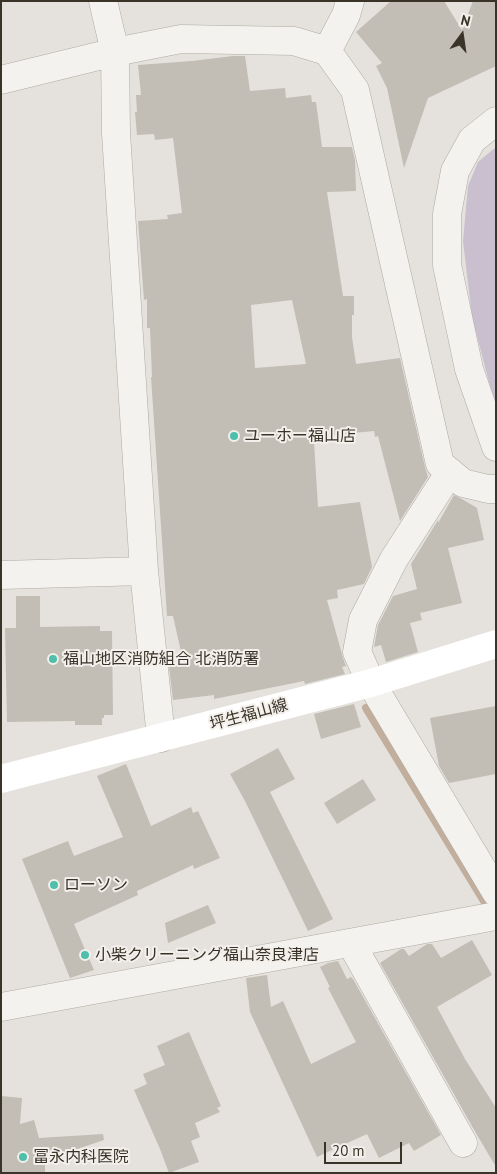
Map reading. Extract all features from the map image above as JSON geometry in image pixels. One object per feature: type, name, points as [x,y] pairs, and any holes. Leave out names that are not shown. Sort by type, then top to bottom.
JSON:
[{"type":"main road","name":"坪生福山線","points":[[1,779],[371,683],[496,644]]},
{"type":"street","points":[[103,1],[115,52],[116,133],[144,571],[161,738]]},
{"type":"street","points":[[327,51],[346,15],[350,1]]},
{"type":"street","points":[[1,80],[115,52],[181,39],[294,41],[327,51],[355,90],[440,464],[462,483],[496,489]]},
{"type":"street","points":[[496,121],[472,140],[454,171],[446,214],[447,265],[469,369],[496,447]]},
{"type":"street","points":[[450,472],[394,559],[363,620],[357,652],[371,683],[496,892]]},
{"type":"street","points":[[1,575],[144,571]]},
{"type":"street","points":[[1,1007],[488,917]]},
{"type":"street","points":[[351,943],[463,1143]]},
{"type":"shaded area","points":[[496,147],[496,409],[472,317],[463,241],[468,186],[478,162]]},
{"type":"building","points":[[391,1],[444,1],[462,30],[473,1],[496,1],[496,66],[428,98],[404,168],[387,88],[376,66],[382,63],[356,32]]},
{"type":"building","points":[[245,56],[250,91],[285,88],[286,98],[311,95],[312,102],[316,102],[322,147],[352,147],[355,160],[356,191],[327,192],[343,296],[354,296],[352,337],[356,364],[400,358],[428,477],[400,521],[378,436],[375,437],[374,431],[332,435],[333,439],[314,442],[318,507],[360,502],[372,567],[364,584],[337,590],[338,598],[327,600],[346,666],[342,667],[345,674],[305,684],[304,681],[214,699],[214,695],[173,700],[169,667],[184,665],[173,616],[167,616],[151,377],[150,328],[147,328],[147,299],[144,300],[138,221],[168,219],[167,215],[182,213],[173,138],[155,140],[154,134],[137,135],[135,112],[137,112],[136,95],[141,95],[138,65]],"holes":[[[292,300],[306,364],[255,368],[251,305]]]},
{"type":"building","points":[[454,495],[477,508],[484,540],[448,548],[462,603],[420,613],[422,620],[410,623],[418,652],[386,662],[381,645],[374,647],[378,625],[393,596],[417,589],[411,564]]},
{"type":"building","points":[[16,596],[40,596],[40,627],[100,626],[100,631],[112,631],[113,715],[104,715],[102,725],[75,725],[75,721],[7,722],[5,628],[16,628]]},
{"type":"building","points":[[354,704],[361,727],[321,739],[314,714]]},
{"type":"building","points":[[496,706],[496,774],[449,783],[439,766],[430,718]]},
{"type":"building","points":[[278,748],[295,779],[270,792],[333,919],[308,931],[230,774]]},
{"type":"building","points":[[126,764],[151,826],[191,807],[193,813],[198,811],[220,858],[194,869],[193,865],[137,891],[138,895],[74,924],[94,970],[70,978],[22,859],[68,841],[74,856],[123,837],[97,776]]},
{"type":"building","points":[[363,779],[376,800],[337,824],[324,803]]},
{"type":"building","points":[[208,905],[216,923],[168,943],[165,923]]},
{"type":"building","points":[[472,940],[492,975],[437,1007],[465,1059],[496,1108],[496,1167],[380,963],[401,949],[404,949],[409,956],[427,944],[432,944],[441,958]]},
{"type":"building","points":[[338,961],[347,979],[351,977],[353,979],[441,1135],[414,1151],[409,1143],[379,1158],[367,1134],[317,1157],[250,1012],[246,978],[267,975],[271,1007],[283,1001],[311,1064],[356,1042],[328,988],[330,987],[320,967]]},
{"type":"building","points":[[189,1032],[221,1106],[217,1108],[220,1112],[195,1123],[200,1137],[191,1141],[199,1162],[169,1173],[134,1090],[147,1084],[143,1074],[165,1065],[157,1046]]},
{"type":"building","points":[[1,1096],[22,1098],[20,1124],[34,1120],[39,1138],[103,1134],[104,1140],[45,1160],[45,1173],[1,1173]]},
{"type":"waterway","points":[[366,708],[490,911]]},
{"type":"place","name":"ユーホー福山店","points":[[234,436]]},
{"type":"place","name":"福山地区消防組合 北消防署","points":[[53,659]]},
{"type":"place","name":"ローソン","points":[[54,885]]},
{"type":"place","name":"小柴クリーニング福山奈良津店","points":[[85,955]]},
{"type":"place","name":"冨永内科医院","points":[[23,1157]]}]
